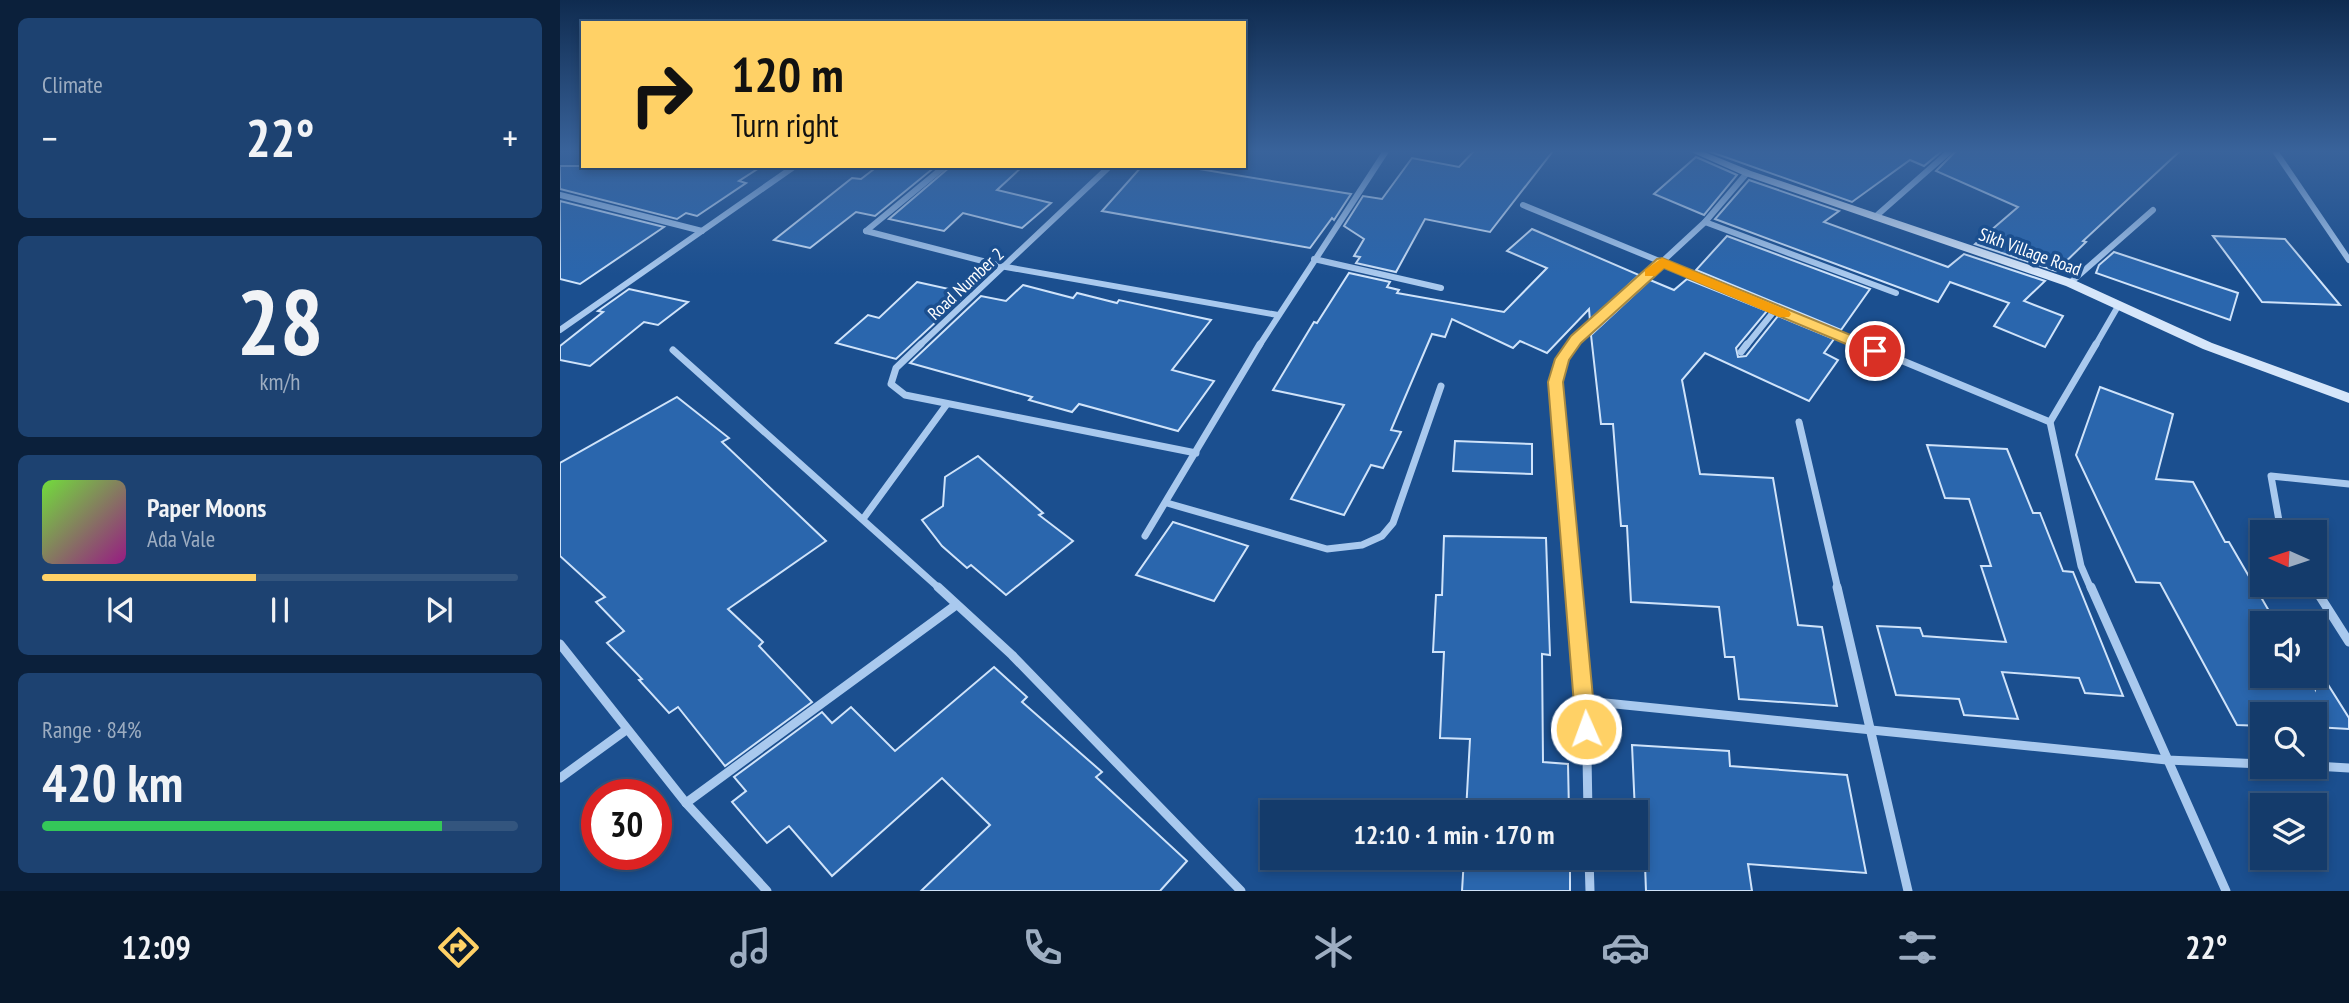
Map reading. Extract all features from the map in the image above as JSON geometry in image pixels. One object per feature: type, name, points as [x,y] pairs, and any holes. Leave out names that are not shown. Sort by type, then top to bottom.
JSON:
[{"type":"main road","name":"Sikh Village Road","points":[[1805,193],[2070,283],[2118,307],[2270,371],[2349,398]]},
{"type":"street","points":[[560,330],[757,193]]},
{"type":"street","points":[[913,193],[866,231],[1006,267],[1278,315]]},
{"type":"street","name":"Road Number 2","points":[[947,404],[905,395],[891,384],[896,368],[1083,193]]},
{"type":"street","points":[[1145,536],[1278,315],[1358,193]]},
{"type":"street","points":[[1588,800],[1586,701],[1555,382],[1562,359],[1576,340],[1704,222],[1730,193]]},
{"type":"street","points":[[1875,217],[1902,193]]},
{"type":"street","points":[[2304,193],[2349,260]]},
{"type":"street","points":[[560,195],[702,231]]},
{"type":"street","points":[[1523,205],[2050,422]]},
{"type":"street","points":[[2070,283],[2153,210]]},
{"type":"street","points":[[1704,222],[1896,293]]},
{"type":"street","points":[[1314,259],[1441,288]]},
{"type":"street","points":[[2118,307],[2050,422],[2081,566],[2226,891]]},
{"type":"street","points":[[1741,352],[1775,310]]},
{"type":"street","points":[[673,350],[1012,655],[1241,891]]},
{"type":"street","points":[[1167,503],[1326,549],[1362,545],[1382,536],[1393,523],[1441,386]]},
{"type":"street","points":[[863,519],[947,404],[1196,453]]},
{"type":"street","points":[[1799,422],[1908,891]]},
{"type":"street","points":[[2279,520],[2271,476],[2349,484]]},
{"type":"street","points":[[2320,597],[2349,642]]},
{"type":"street","points":[[686,803],[956,606]]},
{"type":"street","points":[[560,644],[686,803],[767,891]]},
{"type":"street","points":[[1586,701],[2167,760],[2250,763]]},
{"type":"street","points":[[560,778],[626,730]]},
{"type":"street","points":[[2327,767],[2349,768]]},
{"type":"street","points":[[1589,870],[1590,891]]},
{"type":"building","points":[[574,193],[732,193],[697,216],[686,213],[677,219]]},
{"type":"building","points":[[834,193],[904,193],[875,216],[856,212],[810,248],[774,240]]},
{"type":"building","points":[[920,193],[1008,193],[1051,203],[1022,228],[963,213],[944,231],[889,219]]},
{"type":"building","points":[[1118,193],[1351,194],[1334,220],[1332,218],[1310,248],[1102,211]]},
{"type":"building","points":[[1387,193],[1521,193],[1490,232],[1425,219],[1396,272],[1356,263],[1360,257],[1354,256],[1364,239],[1344,226],[1363,196],[1382,199]]},
{"type":"building","points":[[1656,193],[1722,193],[1704,215],[1654,194]]},
{"type":"building","points":[[1738,193],[1786,193],[1839,211],[1824,222],[1948,267],[1964,254],[2045,281],[2024,301],[2063,316],[2045,347],[1994,326],[2009,303],[1950,282],[1938,302],[1715,219]]},
{"type":"building","points":[[1825,193],[1865,193],[1852,202]]},
{"type":"building","points":[[1985,193],[2135,193],[2083,241],[2086,242],[2056,271],[1975,244],[2018,207]]},
{"type":"building","points":[[560,201],[664,227],[580,284],[560,279]]},
{"type":"building","points":[[1532,229],[1639,275],[1590,321],[1589,309],[1547,353],[1520,341],[1513,348],[1452,319],[1445,337],[1432,334],[1391,430],[1401,432],[1383,468],[1371,465],[1344,515],[1291,499],[1344,405],[1273,390],[1314,322],[1317,323],[1349,273],[1390,282],[1387,287],[1399,290],[1397,293],[1504,312],[1547,268],[1507,251]]},
{"type":"building","points":[[1727,236],[1870,289],[1841,330],[1696,270]]},
{"type":"building","points":[[2213,236],[2285,239],[2340,305],[2262,302]]},
{"type":"building","points":[[2114,252],[2238,293],[2230,320],[2096,273],[2099,265]]},
{"type":"building","points":[[1687,279],[1767,311],[1736,348],[1738,357],[1746,356],[1778,316],[1834,339],[1824,353],[1838,360],[1809,401],[1705,353],[1682,380],[1700,474],[1773,478],[1798,625],[1822,627],[1837,706],[1739,699],[1734,657],[1725,657],[1719,607],[1631,602],[1627,526],[1621,526],[1613,424],[1601,424],[1591,335],[1650,280],[1674,290]]},
{"type":"building","points":[[917,282],[967,293],[896,359],[836,343],[868,315],[879,318]]},
{"type":"building","points":[[1023,285],[1073,298],[1077,293],[1211,320],[1172,370],[1214,381],[1178,431],[1079,404],[1072,412],[1029,400],[1032,397],[910,363],[981,296],[1006,301]]},
{"type":"building","points":[[629,289],[688,302],[658,325],[644,322],[590,366],[560,360],[560,346],[603,312],[598,311]]},
{"type":"building","points":[[2100,387],[2173,414],[2156,479],[2193,482],[2225,542],[2229,542],[2250,578],[2250,597],[2261,597],[2269,611],[2250,611],[2250,688],[2315,689],[2327,688],[2327,683],[2349,718],[2349,729],[2327,728],[2327,702],[2250,702],[2250,726],[2237,725],[2160,583],[2136,582],[2076,455]]},
{"type":"building","points":[[677,397],[729,438],[722,442],[826,541],[728,609],[763,642],[759,646],[812,702],[725,766],[678,707],[669,713],[639,680],[642,679],[607,643],[624,631],[596,602],[605,597],[560,556],[560,463]]},
{"type":"building","points":[[1455,441],[1532,444],[1532,474],[1453,471]]},
{"type":"building","points":[[1927,445],[2007,449],[2033,513],[2040,513],[2063,571],[2073,572],[2123,696],[2085,693],[2079,678],[2002,672],[2018,719],[1964,715],[1959,699],[1896,695],[1877,626],[1920,628],[1923,636],[2006,642],[1981,566],[1991,566],[1969,499],[1945,498]]},
{"type":"building","points":[[978,456],[1043,513],[1039,515],[1073,541],[1006,595],[971,565],[967,568],[942,546],[922,520],[943,506],[945,477]]},
{"type":"building","points":[[1173,522],[1248,546],[1214,601],[1136,575]]},
{"type":"building","points":[[1444,536],[1546,538],[1550,655],[1542,654],[1543,762],[1568,764],[1569,800],[1467,800],[1470,739],[1440,738],[1444,652],[1433,652],[1436,595],[1442,595]]},
{"type":"building","points":[[994,667],[1027,697],[1022,702],[1102,772],[1096,777],[1187,861],[1160,891],[921,891],[990,825],[942,778],[832,876],[789,826],[767,843],[732,802],[746,791],[734,777],[822,712],[832,723],[851,707],[895,751]]},
{"type":"building","points":[[1632,745],[1729,751],[1730,766],[1847,775],[1866,873],[1748,864],[1752,891],[1646,891],[1648,800],[1634,800]]},
{"type":"building","points":[[1463,870],[1570,870],[1570,891],[1462,891]]},
{"type":"slow traffic","points":[[1650,273],[1662,262],[1784,314]]},
{"type":"route","points":[[1586,729],[1586,701],[1555,382],[1562,359],[1576,340],[1662,262],[1875,351]]}]
